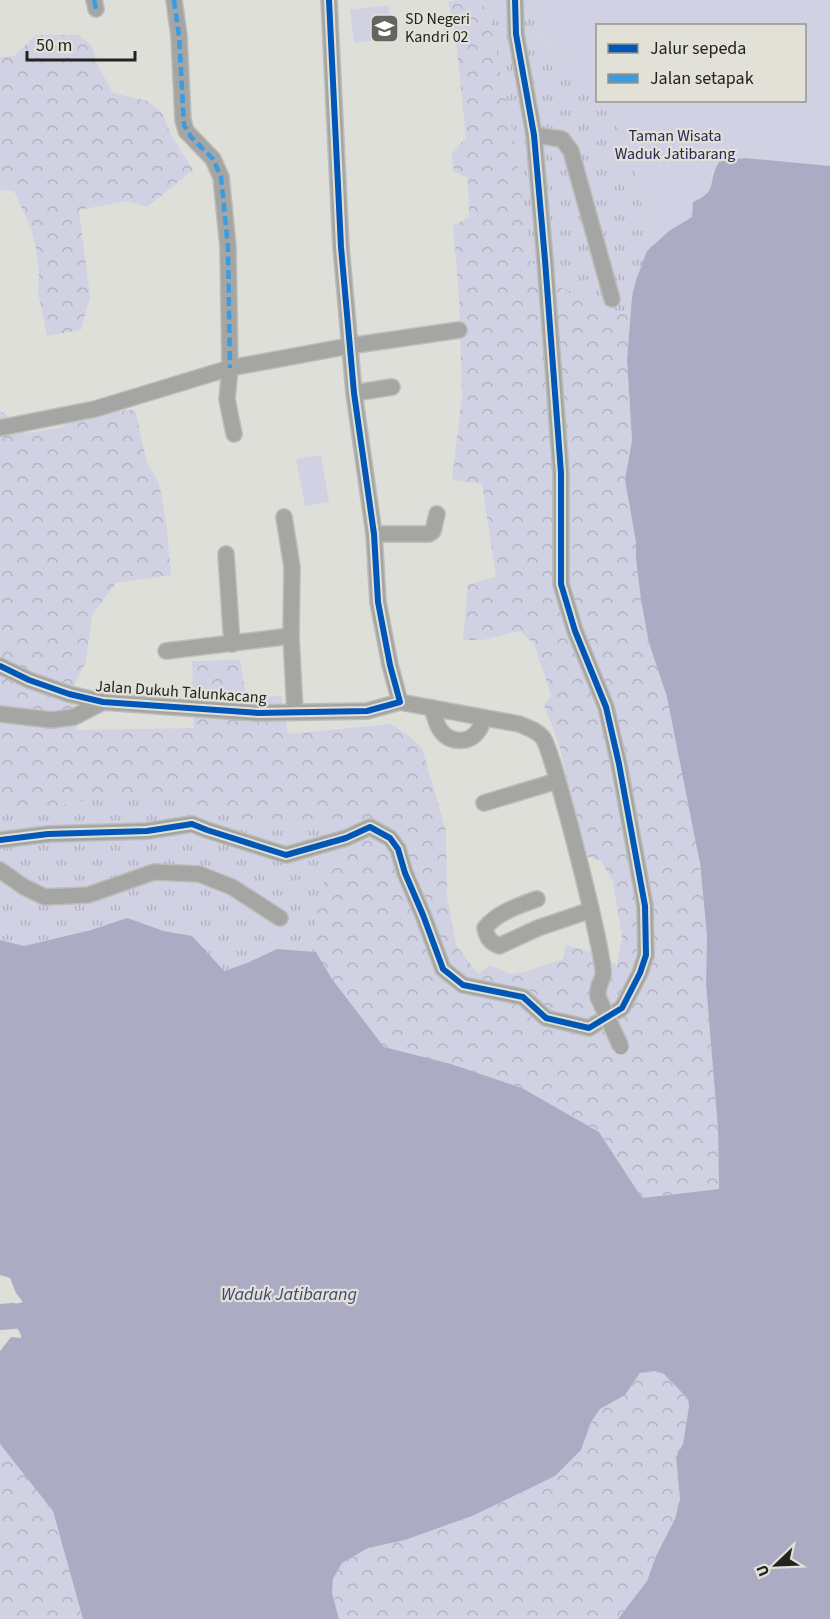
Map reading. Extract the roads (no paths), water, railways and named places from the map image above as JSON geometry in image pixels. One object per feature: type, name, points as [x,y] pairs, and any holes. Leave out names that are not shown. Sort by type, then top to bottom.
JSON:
[{"type":"street","points":[[174,0],[179,36],[184,125],[191,137],[213,159],[221,177],[228,247],[230,368],[227,399],[234,434]]},
{"type":"street","points":[[328,0],[340,247],[349,346],[374,534],[378,602],[390,665],[400,702],[519,724],[537,732],[547,745],[598,935],[603,975],[597,986],[598,997],[621,1047]]},
{"type":"street","points":[[0,840],[48,834],[147,831],[192,824],[286,855],[346,838],[370,826],[390,838],[398,849],[405,873],[443,969],[463,986],[523,997],[546,1018],[589,1028],[622,1008],[640,973],[646,955],[645,906],[606,707],[575,631],[561,584],[561,473],[534,135],[516,34],[515,0]]},
{"type":"street","points":[[534,135],[562,139],[571,151],[612,299]]},
{"type":"street","points":[[0,428],[95,409],[230,368],[349,346],[459,330]]},
{"type":"street","points":[[354,393],[392,387]]},
{"type":"street","points":[[374,534],[429,534],[433,531],[437,514]]},
{"type":"street","points":[[284,517],[292,567],[291,636],[295,712]]},
{"type":"street","points":[[226,554],[232,644]]},
{"type":"street","points":[[166,651],[291,636]]},
{"type":"street","name":"Jalan Dukuh Talunkacang","points":[[0,666],[29,680],[103,702],[258,712],[295,712],[367,711],[400,702]]},
{"type":"street","points":[[0,714],[51,720],[74,717],[103,702]]},
{"type":"street","points":[[432,708],[438,729],[444,735],[459,741],[468,739],[478,732],[484,718]]},
{"type":"street","points":[[484,803],[557,781]]},
{"type":"street","points":[[0,870],[24,888],[45,897],[88,895],[154,872],[199,874],[232,887],[280,918]]},
{"type":"street","points":[[537,899],[510,909],[491,921],[485,928],[491,943],[499,946],[538,928],[591,910]]},
{"type":"water","name":"Waduk Jatibarang","points":[[745,158],[830,166],[830,1619],[618,1619],[647,1581],[656,1556],[675,1519],[680,1499],[676,1457],[683,1444],[688,1399],[664,1374],[655,1371],[640,1373],[625,1395],[600,1409],[591,1422],[581,1450],[555,1476],[472,1516],[405,1540],[368,1548],[342,1563],[333,1579],[332,1593],[339,1619],[83,1619],[53,1511],[0,1444],[0,1351],[11,1337],[21,1338],[18,1330],[11,1325],[13,1305],[23,1302],[16,1293],[10,1278],[0,1275],[0,940],[24,946],[91,930],[127,918],[164,931],[192,936],[224,971],[277,949],[316,952],[332,979],[384,1047],[451,1064],[522,1088],[599,1132],[642,1198],[719,1189],[718,1129],[706,984],[707,936],[700,864],[667,697],[649,643],[641,600],[636,542],[625,480],[632,440],[627,360],[632,297],[647,251],[669,231],[692,217],[693,202],[707,194],[720,161]]},
{"type":"waterway","points":[[0,1317],[13,1316]]},
{"type":"place","name":"SD Negeri Kandri 02","points":[[384,28]]},
{"type":"park label","name":"Taman Wisata Waduk Jatibarang","points":[[675,145]]}]
